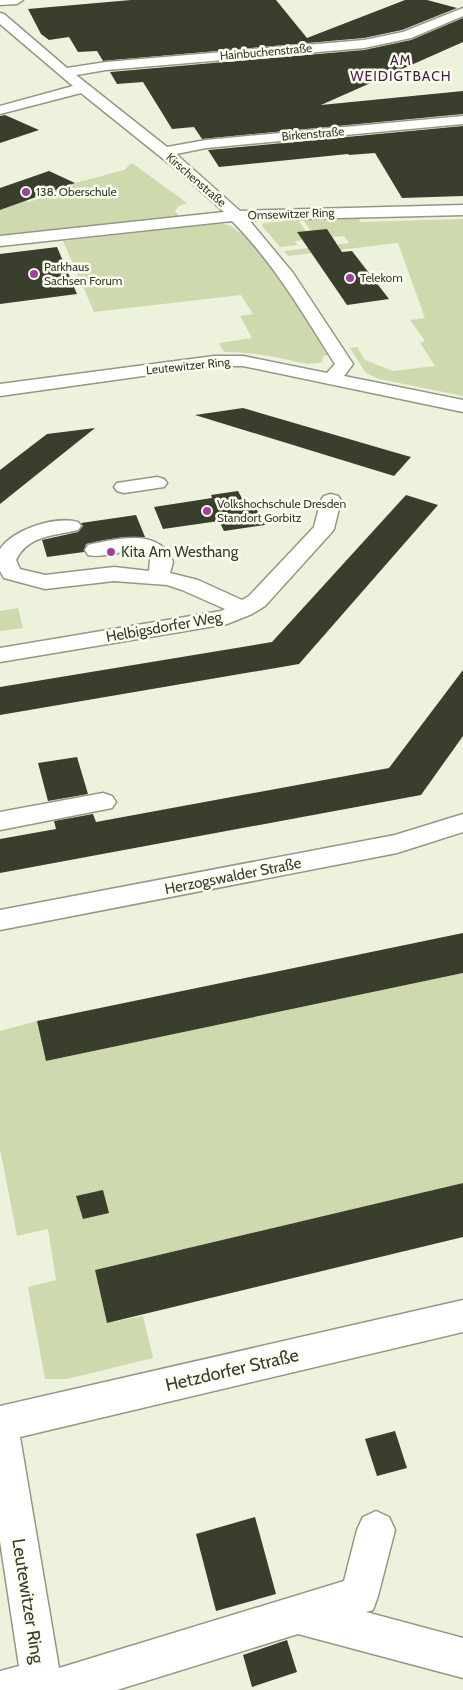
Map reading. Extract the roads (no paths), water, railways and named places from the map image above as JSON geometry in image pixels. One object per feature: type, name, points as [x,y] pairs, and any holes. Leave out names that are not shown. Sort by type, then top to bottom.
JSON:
[{"type":"street","points":[[0,1],[16,0]]},
{"type":"street","name":"Hainbuchenstraße","points":[[64,73],[106,66],[364,44],[407,34],[463,12]]},
{"type":"street","name":"Kirschenstraße","points":[[0,17],[64,73],[163,152],[235,216],[268,251],[344,364],[332,378]]},
{"type":"street","points":[[0,110],[83,88]]},
{"type":"street","name":"Birkenstraße","points":[[163,152],[206,144],[463,120]]},
{"type":"street","name":"Omsewitzer Ring","points":[[0,241],[235,216],[463,210]]},
{"type":"street","name":"Leutewitzer Ring","points":[[0,390],[214,361],[243,361],[463,406]]},
{"type":"street","points":[[124,487],[157,483]]},
{"type":"street","name":"Helbigsdorfer Weg","points":[[0,655],[227,617],[257,601],[324,529],[330,500]]},
{"type":"street","points":[[71,526],[36,532],[22,538],[10,548],[5,560],[12,573],[44,582],[114,574],[158,578],[190,585],[244,609]]},
{"type":"street","points":[[96,550],[132,545],[145,546],[157,551],[162,562],[158,578]]},
{"type":"street","points":[[0,821],[103,802]]},
{"type":"street","name":"Herzogswalder Straße","points":[[0,920],[397,844],[463,823]]},
{"type":"street","name":"Hetzdorfer Straße","points":[[0,1424],[463,1316]]},
{"type":"street","name":"Leutewitzer Ring","points":[[0,1424],[35,1688]]},
{"type":"street","points":[[35,1688],[359,1596],[376,1530]]},
{"type":"street","points":[[298,1614],[463,1658]]},
{"type":"place","name":"138. Oberschule","points":[[26,192]]},
{"type":"place","name":"Parkhaus Sachsen Forum","points":[[34,274]]},
{"type":"place","name":"Telekom","points":[[350,278]]},
{"type":"place","name":"Volkshochschule Dresden Standort Gorbitz","points":[[207,511]]},
{"type":"place","name":"Kita Am Westhang","points":[[111,552]]},
{"type":"district","name":"AM WEIDIGTBACH","points":[[401,68]]}]
